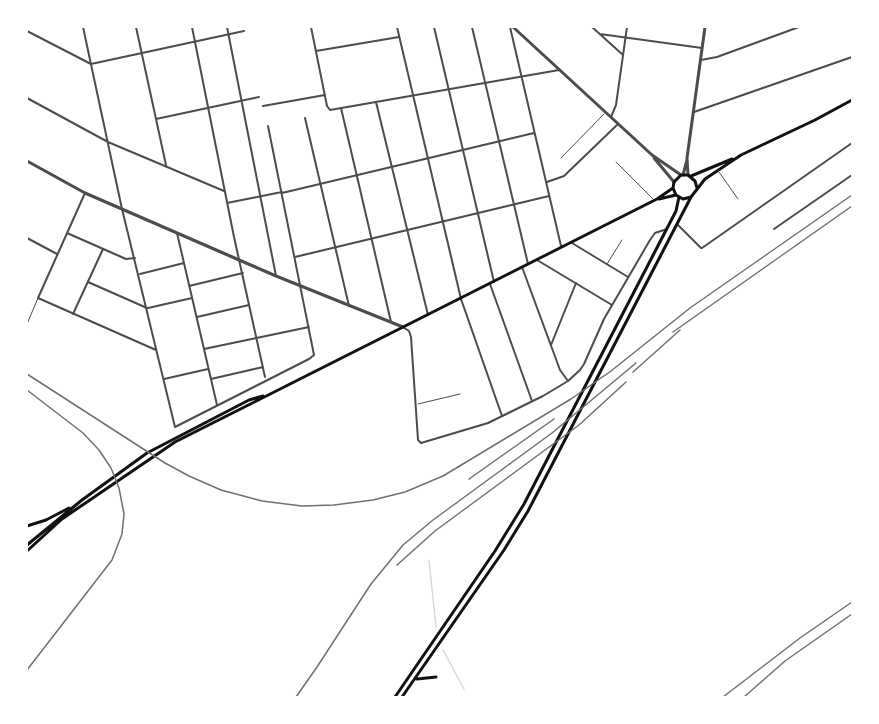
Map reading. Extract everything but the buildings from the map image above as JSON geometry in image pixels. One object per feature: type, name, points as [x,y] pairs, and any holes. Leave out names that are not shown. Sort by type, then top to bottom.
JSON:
[{"type":"main road","points":[[394,697],[495,551],[524,504],[678,206],[678,196],[673,188],[674,182],[685,175],[741,155],[852,100]]},
{"type":"main road","points":[[402,697],[504,550],[528,511],[690,197],[697,188],[741,155]]},
{"type":"main road","points":[[685,175],[695,181],[697,188]]},
{"type":"main road","points":[[27,551],[62,519],[175,442],[655,200],[673,188]]},
{"type":"main road","points":[[655,200],[678,196],[690,197]]},
{"type":"main road","points":[[27,545],[136,459],[170,439],[249,400],[267,394]]},
{"type":"main road","points":[[27,526],[55,516],[82,500]]},
{"type":"main road","points":[[415,679],[436,677]]},
{"type":"street","points":[[83,27],[122,209],[175,427],[312,358],[314,352],[268,126]]},
{"type":"street","points":[[136,27],[166,166]]},
{"type":"street","points":[[192,27],[224,191],[265,377]]},
{"type":"street","points":[[227,27],[276,276]]},
{"type":"street","points":[[311,27],[329,109],[559,70]]},
{"type":"street","points":[[398,27],[460,299],[502,416]]},
{"type":"street","points":[[434,27],[478,213],[492,283],[532,401]]},
{"type":"street","points":[[472,27],[528,264]]},
{"type":"street","points":[[512,27],[653,156],[674,182]]},
{"type":"street","points":[[512,27],[521,76],[561,247]]},
{"type":"street","points":[[592,27],[623,55]]},
{"type":"street","points":[[610,117],[616,105],[627,27]]},
{"type":"street","points":[[653,156],[685,175],[705,27]]},
{"type":"street","points":[[701,60],[717,57],[799,27]]},
{"type":"street","points":[[27,31],[91,64],[244,31]]},
{"type":"street","points":[[600,34],[702,48]]},
{"type":"street","points":[[316,51],[399,37]]},
{"type":"street","points":[[694,112],[852,57]]},
{"type":"street","points":[[263,106],[325,95]]},
{"type":"street","points":[[156,119],[259,97]]},
{"type":"street","points":[[27,98],[108,142],[224,191]]},
{"type":"street","points":[[376,102],[428,315]]},
{"type":"street","points":[[341,108],[390,322]]},
{"type":"street","points":[[305,118],[349,306]]},
{"type":"street","points":[[546,182],[564,176],[618,124]]},
{"type":"street","points":[[227,203],[392,168],[534,133]]},
{"type":"street","points":[[676,224],[702,248],[852,143]]},
{"type":"street","points":[[27,161],[85,193],[409,331],[419,441],[423,444],[502,416],[568,381],[585,364],[600,325],[655,233],[667,229]]},
{"type":"street","points":[[774,229],[852,175]]},
{"type":"street","points":[[85,193],[38,298],[156,350]]},
{"type":"street","points":[[295,257],[549,196]]},
{"type":"street","points":[[67,233],[126,259],[135,258]]},
{"type":"street","points":[[177,233],[217,405]]},
{"type":"street","points":[[27,238],[57,254]]},
{"type":"street","points":[[571,242],[628,278]]},
{"type":"street","points":[[73,314],[103,249]]},
{"type":"street","points":[[537,259],[612,305]]},
{"type":"street","points":[[139,274],[183,263]]},
{"type":"street","points":[[522,267],[560,370],[568,381]]},
{"type":"street","points":[[189,286],[243,273]]},
{"type":"street","points":[[88,282],[147,308],[192,298]]},
{"type":"street","points":[[551,345],[576,283]]},
{"type":"street","points":[[196,317],[249,304]]},
{"type":"street","points":[[204,349],[309,327]]},
{"type":"street","points":[[211,379],[263,367]]},
{"type":"street","points":[[163,380],[208,369]]},
{"type":"lane","points":[[561,158],[606,112]]},
{"type":"lane","points":[[616,162],[655,200]]},
{"type":"lane","points":[[718,171],[738,199]]},
{"type":"lane","points":[[607,264],[622,240]]},
{"type":"lane","points":[[27,324],[28,317],[38,298]]},
{"type":"lane","points":[[416,405],[460,394]]},
{"type":"waterway","points":[[429,560],[436,627]]},
{"type":"waterway","points":[[443,650],[464,689]]},
{"type":"railway","points":[[27,374],[165,463],[221,490],[262,501],[302,506],[373,500],[405,492],[443,476],[571,399],[611,371],[690,308],[852,195]]},
{"type":"railway","points":[[673,332],[852,206]]},
{"type":"railway","points":[[633,372],[680,330]]},
{"type":"railway","points":[[296,697],[371,584],[403,545],[433,520],[552,433],[636,363]]},
{"type":"railway","points":[[397,565],[435,531],[579,425],[626,382]]},
{"type":"railway","points":[[27,390],[83,433],[99,450],[111,468],[119,488],[124,514],[122,534],[112,560],[27,670]]},
{"type":"railway","points":[[469,479],[554,419]]},
{"type":"railway","points":[[723,697],[800,638],[852,602]]},
{"type":"railway","points":[[744,697],[785,661],[852,614]]}]
